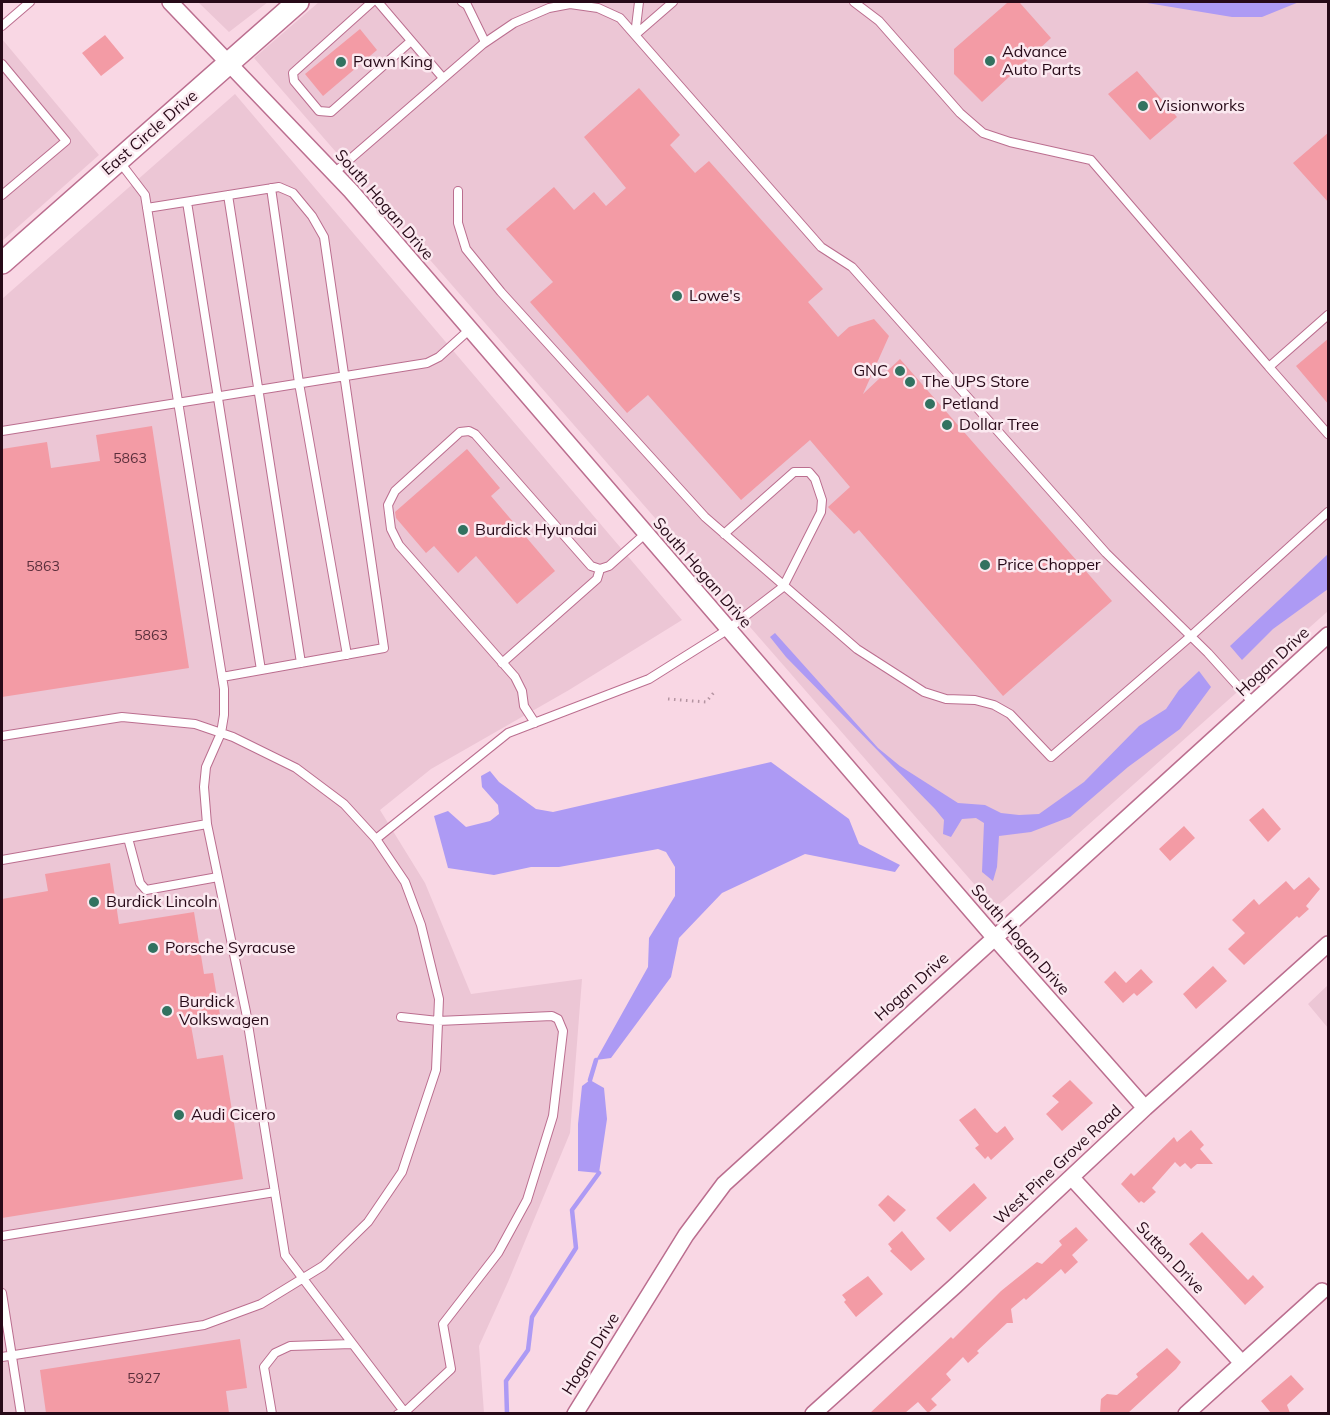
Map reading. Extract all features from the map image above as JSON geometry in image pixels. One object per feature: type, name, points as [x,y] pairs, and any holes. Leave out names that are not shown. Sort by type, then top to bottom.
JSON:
[{"type":"street","name":"South Hogan Drive","points":[[170,2],[334,173],[727,630],[1145,1108]]},
{"type":"street","name":"East Circle Drive","points":[[2,263],[298,2]]},
{"type":"street","name":"Hogan Drive","points":[[575,1413],[687,1235],[724,1184],[1329,635]]},
{"type":"street","name":"West Pine Grove Road","points":[[813,1413],[1072,1178],[1145,1108],[1329,944]]},
{"type":"street","name":"Sutton Drive","points":[[1072,1178],[1242,1363]]},
{"type":"street","points":[[1186,1413],[1322,1291]]},
{"type":"lane","points":[[2,26],[30,2]]},
{"type":"lane","points":[[372,2],[293,73],[294,81],[319,111],[331,112],[411,40]]},
{"type":"lane","points":[[378,2],[443,78]]},
{"type":"lane","points":[[475,2],[464,3],[485,42]]},
{"type":"lane","points":[[635,34],[639,2]]},
{"type":"lane","points":[[635,34],[673,2]]},
{"type":"lane","points":[[854,2],[879,21],[960,112],[983,133],[1010,142],[1091,160],[1329,434]]},
{"type":"lane","points":[[334,173],[485,42],[514,23],[548,5],[576,3],[598,8],[620,18],[821,248],[852,267],[1106,553],[1191,636],[1254,704]]},
{"type":"lane","points":[[2,64],[66,141],[2,195]]},
{"type":"lane","points":[[118,160],[145,195],[222,677],[224,715],[221,733],[206,767],[204,787],[207,824],[246,1012],[285,1255],[403,1413],[451,1369],[444,1324],[498,1253],[527,1200],[553,1116],[562,1031],[558,1019],[552,1016],[438,1020],[401,1017]]},
{"type":"lane","points":[[147,208],[279,187],[293,194],[312,216],[324,237],[384,648],[222,677]]},
{"type":"lane","points":[[271,188],[299,383],[346,655]]},
{"type":"lane","points":[[458,191],[458,223],[466,249],[509,301],[705,517],[857,649],[924,692],[946,699],[975,700],[994,705],[1010,714],[1051,757],[1329,512]]},
{"type":"lane","points":[[228,195],[300,663]]},
{"type":"lane","points":[[187,202],[261,670]]},
{"type":"lane","points":[[1269,367],[1329,315]]},
{"type":"lane","points":[[2,431],[427,363],[439,357],[469,330]]},
{"type":"lane","points":[[535,723],[524,706],[522,691],[515,677],[399,544],[391,529],[388,505],[395,490],[460,432],[469,431],[475,434],[591,566],[600,569],[609,566],[645,534]]},
{"type":"lane","points":[[376,839],[508,733],[649,679],[727,630],[783,586],[821,512],[819,488],[809,472],[794,472],[724,534]]},
{"type":"lane","points":[[502,663],[597,579],[600,569]]},
{"type":"lane","points":[[2,736],[122,717],[195,724],[221,733],[296,768],[344,804],[376,839],[405,882],[421,925],[439,999],[436,1070],[402,1172],[368,1222],[323,1266],[261,1304],[204,1325],[2,1357]]},
{"type":"lane","points":[[2,860],[207,824]]},
{"type":"lane","points":[[128,838],[140,883],[146,890],[218,878]]},
{"type":"lane","points":[[2,1236],[275,1192]]},
{"type":"lane","points":[[2,1293],[21,1413]]},
{"type":"lane","points":[[272,1413],[264,1367],[274,1353],[290,1346],[352,1344]]},
{"type":"path","points":[[668,699],[706,702],[716,690]]},
{"type":"shaded area","points":[[198,2],[268,2],[229,32]]},
{"type":"shaded area","points":[[319,2],[1328,2],[1328,611],[995,908],[254,58]]},
{"type":"shaded area","points":[[1141,2],[1299,2],[1262,17],[1232,17]]},
{"type":"shaded area","points":[[2,39],[99,155],[2,241]]},
{"type":"shaded area","points":[[235,94],[682,620],[569,690],[431,769],[380,810],[425,883],[471,994],[582,979],[570,1133],[479,1346],[484,1413],[2,1413],[2,299]]},
{"type":"shaded area","points":[[1328,554],[1328,589],[1273,629],[1242,660],[1230,646]]},
{"type":"shaded area","points":[[775,633],[878,748],[900,766],[958,803],[985,805],[1001,813],[1039,814],[1084,782],[1139,726],[1166,709],[1179,690],[1199,671],[1211,687],[1180,729],[1128,767],[1070,817],[1031,832],[999,836],[997,867],[993,881],[982,872],[984,823],[976,818],[962,819],[951,837],[943,834],[944,820],[935,809],[786,657],[770,637]]},
{"type":"shaded area","points":[[771,762],[849,819],[859,844],[900,865],[895,872],[805,854],[722,893],[679,938],[671,977],[611,1058],[596,1060],[648,967],[649,938],[675,896],[675,867],[666,852],[658,849],[559,867],[531,867],[494,875],[448,868],[434,816],[448,811],[466,827],[490,821],[499,814],[498,805],[482,787],[481,776],[490,771],[499,782],[536,809],[553,812]]},
{"type":"shaded area","points":[[1328,985],[1328,1028],[1308,1004]]},
{"type":"shaded area","points":[[590,1080],[604,1088],[607,1119],[599,1173],[578,1171],[578,1124],[582,1086]]},
{"type":"building","name":"Advance Auto Parts","points":[[1007,3],[1020,3],[1051,38],[982,102],[954,74],[954,49]]},
{"type":"building","name":"Pawn King","points":[[360,29],[377,50],[323,96],[305,74]]},
{"type":"building","points":[[105,35],[124,58],[101,76],[82,53]]},
{"type":"building","name":"Visionworks","points":[[1137,71],[1177,117],[1150,140],[1108,94]]},
{"type":"building","name":"Lowe's","points":[[639,88],[680,135],[670,145],[695,173],[709,161],[823,289],[808,302],[838,337],[849,327],[874,319],[889,336],[863,394],[900,359],[1112,601],[1003,696],[859,530],[854,534],[828,507],[850,487],[810,440],[741,500],[648,395],[627,413],[530,302],[553,282],[506,229],[554,187],[574,210],[594,192],[606,206],[626,188],[584,137]]},
{"type":"building","points":[[1329,132],[1329,203],[1293,163]]},
{"type":"building","points":[[1329,338],[1329,405],[1296,366]]},
{"type":"building","points":[[152,426],[189,668],[2,697],[2,449],[47,442],[51,468],[100,461],[96,435]]},
{"type":"building","name":"Burdick Hyundai","points":[[467,449],[500,488],[491,496],[555,571],[517,604],[476,556],[458,573],[434,546],[426,553],[396,518],[395,512]]},
{"type":"building","points":[[1263,808],[1281,829],[1268,842],[1249,820]]},
{"type":"building","points":[[1184,826],[1195,838],[1170,861],[1159,849]]},
{"type":"building","points":[[110,863],[119,924],[194,912],[204,974],[213,973],[220,1015],[190,1020],[197,1059],[223,1055],[243,1179],[2,1218],[2,899],[48,891],[45,874]]},
{"type":"building","points":[[1309,877],[1320,889],[1306,906],[1309,909],[1299,918],[1297,916],[1244,965],[1228,949],[1245,933],[1232,920],[1254,899],[1259,905],[1286,881],[1294,890]]},
{"type":"building","points":[[1213,966],[1227,981],[1196,1009],[1183,994]]},
{"type":"building","points":[[1141,969],[1153,982],[1137,996],[1134,993],[1123,1003],[1104,982],[1115,971],[1126,983]]},
{"type":"building","points":[[1070,1080],[1093,1103],[1062,1131],[1046,1114],[1059,1102],[1052,1096]]},
{"type":"building","points":[[975,1108],[994,1131],[997,1133],[1005,1126],[1014,1139],[991,1160],[988,1156],[985,1159],[975,1148],[979,1145],[959,1120]]},
{"type":"building","points":[[1191,1130],[1204,1145],[1200,1149],[1213,1164],[1197,1164],[1191,1169],[1185,1163],[1180,1167],[1175,1162],[1152,1188],[1156,1192],[1144,1203],[1141,1201],[1139,1203],[1121,1184],[1131,1173],[1134,1176],[1174,1137],[1177,1142]]},
{"type":"building","points":[[974,1183],[987,1198],[950,1232],[936,1218]]},
{"type":"building","points":[[888,1195],[906,1210],[894,1222],[878,1205]]},
{"type":"building","points":[[1076,1227],[1088,1240],[1072,1255],[1078,1262],[1065,1274],[1061,1269],[1026,1300],[1024,1298],[1011,1309],[1013,1323],[1007,1323],[977,1351],[979,1353],[968,1363],[963,1357],[946,1374],[951,1380],[931,1399],[937,1405],[928,1413],[918,1402],[905,1413],[870,1413],[951,1337],[953,1339],[1001,1291],[1037,1262],[1042,1264],[1062,1245],[1059,1241]]},
{"type":"building","points":[[902,1231],[925,1259],[911,1271],[890,1251],[892,1249],[888,1244]]},
{"type":"building","points":[[1202,1232],[1248,1280],[1253,1275],[1264,1287],[1245,1305],[1189,1244]]},
{"type":"building","points":[[868,1276],[883,1294],[856,1317],[844,1302],[846,1300],[842,1295]]},
{"type":"building","points":[[240,1339],[247,1388],[226,1391],[229,1413],[46,1413],[40,1370]]},
{"type":"building","points":[[1167,1348],[1181,1362],[1176,1369],[1128,1413],[1100,1413],[1101,1399],[1107,1394],[1117,1395],[1138,1377],[1136,1374]]},
{"type":"building","points":[[1291,1375],[1304,1389],[1287,1405],[1290,1413],[1271,1413],[1261,1401]]},
{"type":"waterway","points":[[590,1080],[596,1060]]},
{"type":"waterway","points":[[507,1414],[506,1381],[528,1350],[532,1317],[576,1248],[572,1210],[599,1173]]},
{"type":"place","name":"Advance Auto Parts","points":[[990,61]]},
{"type":"place","name":"Pawn King","points":[[341,62]]},
{"type":"place","name":"Visionworks","points":[[1143,106]]},
{"type":"place","name":"Lowe's","points":[[677,296]]},
{"type":"place","name":"GNC","points":[[900,371]]},
{"type":"place","name":"The UPS Store","points":[[910,382]]},
{"type":"place","name":"Petland","points":[[930,404]]},
{"type":"place","name":"Dollar Tree","points":[[947,425]]},
{"type":"place","name":"Burdick Hyundai","points":[[463,530]]},
{"type":"place","name":"Price Chopper","points":[[985,565]]},
{"type":"place","name":"Burdick Lincoln","points":[[94,902]]},
{"type":"place","name":"Porsche Syracuse","points":[[153,948]]},
{"type":"place","name":"Burdick Volkswagen","points":[[167,1011]]},
{"type":"place","name":"Audi Cicero","points":[[179,1115]]}]
